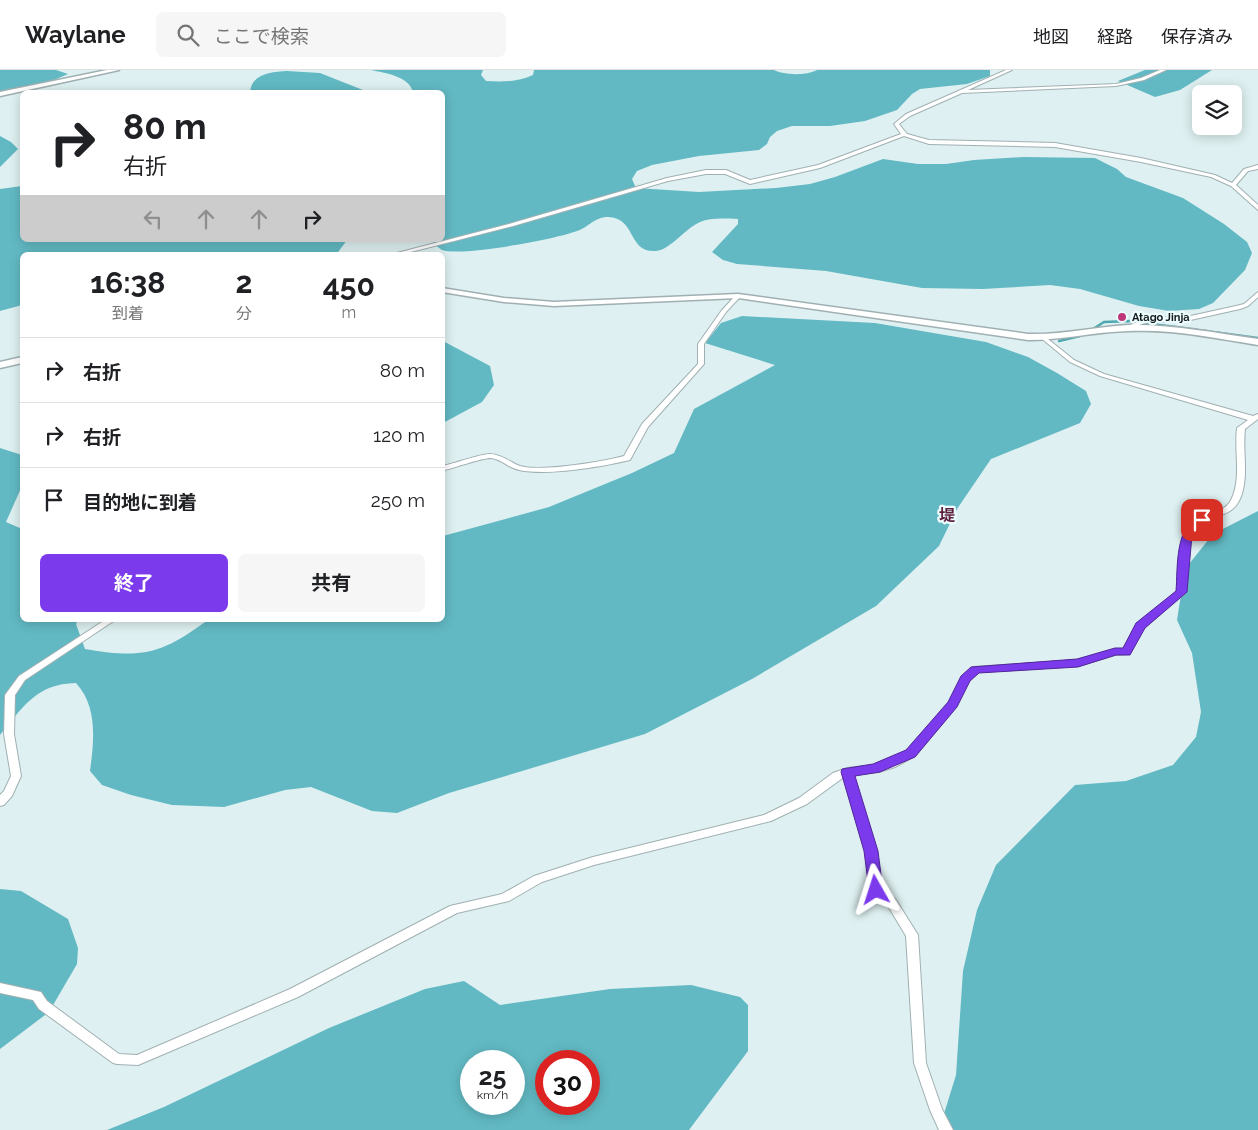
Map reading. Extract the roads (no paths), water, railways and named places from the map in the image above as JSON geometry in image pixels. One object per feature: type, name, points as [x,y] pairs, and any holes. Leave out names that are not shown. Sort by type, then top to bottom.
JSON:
[{"type":"main road","points":[[0,94],[116,70]]},
{"type":"street","points":[[1010,70],[899,120],[896,124],[897,127],[905,134],[920,140],[940,143],[1022,144],[1083,149],[1204,173],[1232,185],[1258,208]]},
{"type":"street","points":[[958,92],[1116,85],[1142,79],[1164,70]]},
{"type":"street","points":[[445,242],[511,225],[659,182],[706,172],[726,172],[750,182],[820,166],[905,134]]},
{"type":"street","points":[[1232,185],[1246,170],[1258,167]]},
{"type":"street","points":[[404,252],[444,242]]},
{"type":"street","points":[[445,290],[504,300],[554,304],[738,296],[1043,338],[1136,324],[1186,319],[1238,308],[1246,305],[1258,294]]},
{"type":"street","points":[[445,468],[490,456],[502,459],[519,468],[548,470],[612,462],[626,458],[646,426],[701,364],[701,344],[724,311],[738,296]]},
{"type":"street","points":[[1136,324],[1258,342]]},
{"type":"street","points":[[1043,338],[1072,361],[1102,375],[1256,417]]},
{"type":"street","points":[[0,365],[20,360]]},
{"type":"street","points":[[0,988],[37,996],[43,1005],[117,1059],[138,1060],[294,993],[454,909],[505,898],[538,879],[593,861],[767,818],[803,801],[837,776],[847,772],[875,769],[911,754],[953,704],[965,679],[976,669],[1078,663],[1115,652],[1126,652],[1140,626],[1181,592],[1187,535],[1192,525],[1223,514],[1235,502],[1242,482],[1240,432],[1241,428],[1256,417]]},
{"type":"street","points":[[0,802],[8,793],[16,776],[9,734],[10,695],[22,678],[108,622]]},
{"type":"street","points":[[847,772],[871,851],[876,890],[892,903],[912,935],[920,1063],[936,1110],[946,1130]]},
{"type":"waterway","points":[[1093,329],[1104,322],[1130,321],[1258,338]]},
{"type":"waterway","points":[[1059,341],[1080,336]]},
{"type":"place","name":"Atago Jinja","points":[[1122,317]]},
{"type":"district","name":"堤","points":[[947,515]]}]
